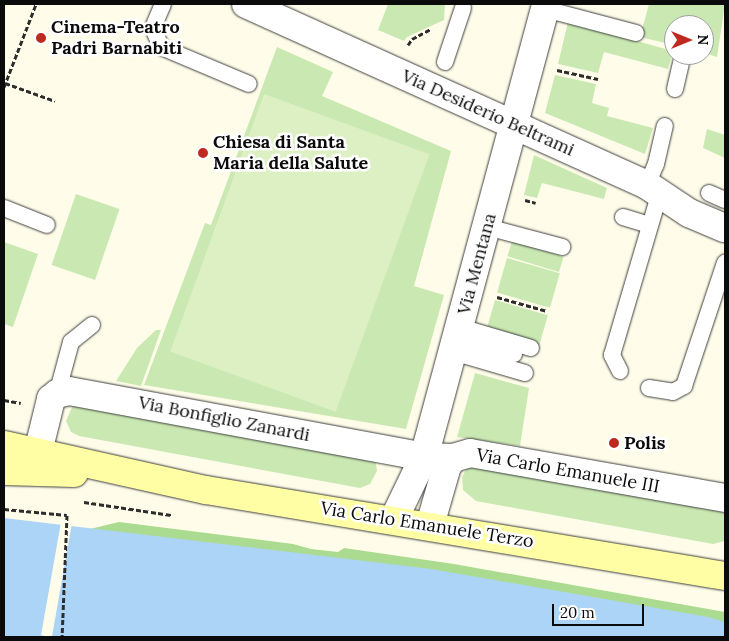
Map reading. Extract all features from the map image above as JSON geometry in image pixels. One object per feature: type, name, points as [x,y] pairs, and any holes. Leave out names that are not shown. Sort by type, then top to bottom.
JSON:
[{"type":"main road","name":"Via Carlo Emanuele Terzo","points":[[4,445],[128,474],[725,576]]},
{"type":"main road","name":"Via Carlo Emanuele Terzo","points":[[4,470],[128,474]]},
{"type":"street","name":"Via Desiderio Beltrami","points":[[246,4],[653,188],[689,213],[725,228]]},
{"type":"street","name":"Via Mentana","points":[[394,519],[424,457],[546,6]]},
{"type":"street","name":"Via Bonfiglio Zanardi","points":[[57,394],[82,392],[424,457],[453,458]]},
{"type":"street","points":[[38,452],[48,407],[57,394]]},
{"type":"street","name":"Via Carlo Emanuele III","points":[[430,525],[442,478],[453,458],[470,453],[725,498]]},
{"type":"lane","points":[[163,4],[153,28],[161,48],[249,84]]},
{"type":"lane","points":[[546,6],[636,33]]},
{"type":"lane","points":[[445,62],[458,28],[463,8]]},
{"type":"lane","points":[[674,89],[680,65]]},
{"type":"lane","points":[[620,371],[612,355],[650,225],[653,188],[665,126]]},
{"type":"lane","points":[[709,194],[725,200]]},
{"type":"lane","points":[[4,208],[47,225]]},
{"type":"lane","points":[[623,217],[650,225]]},
{"type":"lane","points":[[487,227],[562,247]]},
{"type":"lane","points":[[649,388],[672,392],[684,386],[725,262]]},
{"type":"lane","points":[[57,394],[71,342],[92,325]]},
{"type":"lane","points":[[456,339],[528,359],[456,339]]},
{"type":"path","points":[[4,87],[36,4]]},
{"type":"path","points":[[397,72],[412,39],[436,26],[458,28]]},
{"type":"path","points":[[551,68],[598,79]]},
{"type":"path","points":[[6,83],[54,101]]},
{"type":"path","points":[[491,295],[547,310]]},
{"type":"path","points":[[4,509],[67,515],[62,637]]},
{"type":"green space","points":[[388,4],[445,4],[444,20],[407,37],[404,41],[378,30]]},
{"type":"green space","points":[[649,4],[725,4],[717,57],[714,56],[714,15],[664,15],[664,43],[640,37]]},
{"type":"green space","points":[[568,22],[664,49],[664,65],[669,65],[668,69],[604,52],[598,73],[558,64]]},
{"type":"green space","points":[[277,47],[333,72],[322,96],[451,151],[414,286],[444,295],[406,429],[144,385],[205,223],[211,225]]},
{"type":"green space","points":[[555,75],[596,84],[592,103],[609,108],[607,116],[653,128],[645,154],[545,113]]},
{"type":"green space","points":[[264,94],[429,154],[336,412],[170,351]]},
{"type":"green space","points":[[707,129],[725,135],[725,158],[703,148]]},
{"type":"green space","points":[[534,155],[607,188],[604,199],[542,183],[537,198],[524,195]]},
{"type":"green space","points":[[76,194],[119,209],[95,280],[52,265]]},
{"type":"green space","points":[[512,241],[564,257],[559,272],[507,256]]},
{"type":"green space","points":[[4,242],[38,254],[13,327],[4,324]]},
{"type":"green space","points":[[507,258],[560,273],[550,308],[497,293]]},
{"type":"green space","points":[[495,300],[548,315],[539,345],[486,330]]},
{"type":"green space","points":[[156,330],[161,330],[141,386],[116,381],[137,348]]},
{"type":"green space","points":[[475,373],[529,388],[520,446],[457,437]]},
{"type":"green space","points":[[73,405],[375,458],[377,471],[370,484],[360,488],[79,436],[71,432],[66,421]]},
{"type":"green space","points":[[482,462],[722,512],[725,514],[725,541],[713,544],[476,501],[463,490],[462,477],[467,468]]},
{"type":"green space","points":[[119,522],[293,544],[311,549],[338,552],[344,548],[454,564],[725,612],[725,637],[86,530]]},
{"type":"water","points":[[4,518],[431,569],[708,617],[725,622],[725,637],[4,637]]},
{"type":"pier","points":[[61,522],[72,524],[52,637],[41,635]]},
{"type":"place","name":"Cinema-Teatro Padri Barnabiti","points":[[41,38]]},
{"type":"place","name":"Chiesa di Santa Maria della Salute","points":[[203,153]]},
{"type":"place","name":"Polis","points":[[614,443]]}]
